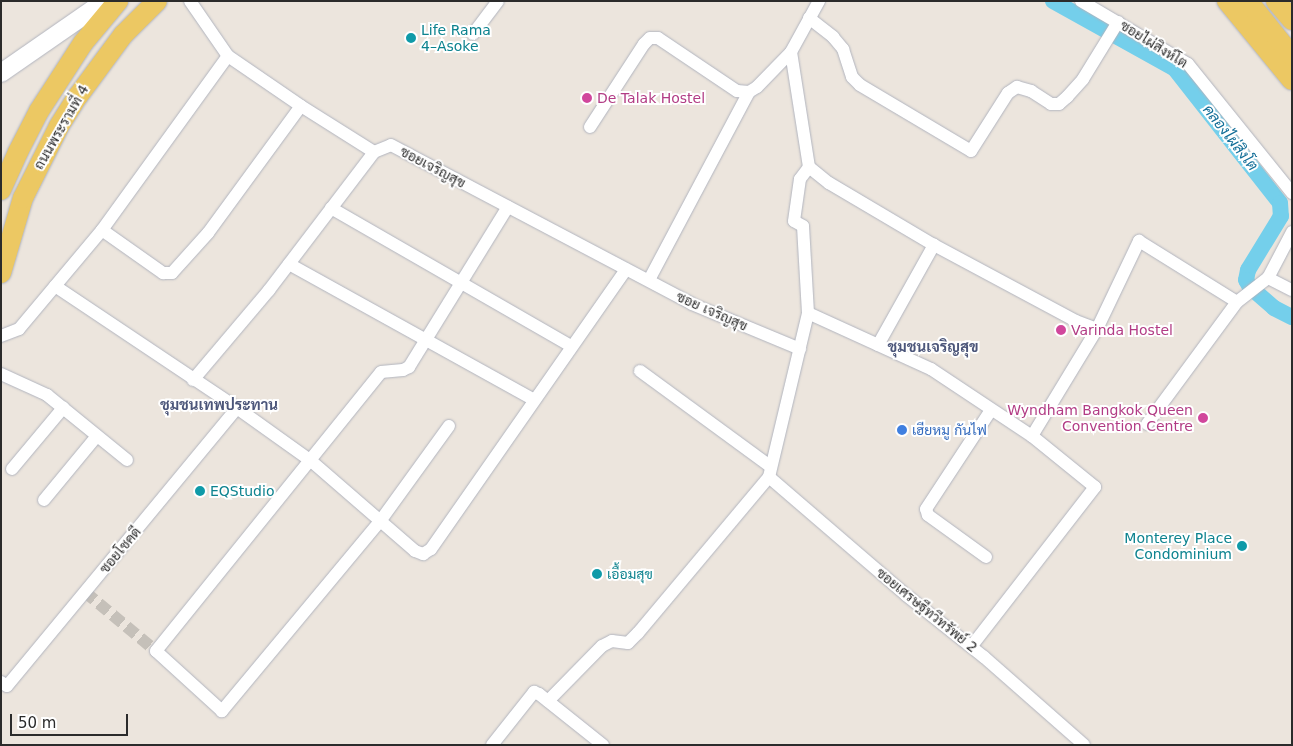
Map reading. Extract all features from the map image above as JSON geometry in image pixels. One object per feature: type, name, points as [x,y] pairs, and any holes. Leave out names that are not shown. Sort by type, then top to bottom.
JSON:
[{"type":"main road","name":"ถนนพระรามที่ 4","points":[[1,190],[39,111],[83,43],[118,1]]},
{"type":"main road","name":"ถนนพระรามที่ 4","points":[[1,273],[23,198],[59,126],[78,96],[123,35],[157,1]]},
{"type":"main road","points":[[1227,1],[1292,80]]},
{"type":"main road","points":[[1248,1],[1292,56]]},
{"type":"main road","points":[[1276,1],[1292,20]]},
{"type":"street","points":[[1,72],[105,1]]},
{"type":"street","points":[[190,1],[228,56],[301,106],[374,152],[289,264],[193,380]]},
{"type":"street","points":[[473,34],[498,1]]},
{"type":"street","points":[[649,280],[749,92],[791,52],[819,1]]},
{"type":"street","name":"ซอยไผ่สิงห์โต","points":[[1081,1],[1116,26],[1180,58],[1194,70],[1292,193]]},
{"type":"street","points":[[810,18],[833,37],[843,49],[852,77],[860,85],[970,151],[1008,93],[1017,88],[1031,91],[1051,104],[1059,104],[1083,79],[1116,26]]},
{"type":"street","points":[[590,127],[650,38],[658,38],[737,91],[749,92]]},
{"type":"street","points":[[791,52],[809,167],[829,183],[934,245],[1076,321],[1097,329]]},
{"type":"street","points":[[1,336],[19,329],[102,230],[228,56]]},
{"type":"street","points":[[102,230],[162,273],[172,273],[208,234],[301,106]]},
{"type":"street","name":"ซอยเจริญสุข","points":[[374,152],[391,145],[626,269]]},
{"type":"street","points":[[548,701],[602,646],[612,641],[628,643],[638,633],[769,471],[808,313],[803,226],[794,221],[800,179],[809,167]]},
{"type":"street","points":[[449,426],[381,520],[222,711],[156,651],[381,372],[403,370],[409,367],[508,206]]},
{"type":"street","points":[[332,208],[572,346]]},
{"type":"street","points":[[1147,424],[1240,299],[1264,281],[1292,232]]},
{"type":"street","points":[[1032,436],[1097,329],[1139,241],[1240,299]]},
{"type":"street","points":[[878,345],[934,245]]},
{"type":"street","points":[[289,264],[533,400]]},
{"type":"street","points":[[55,286],[237,408],[310,460],[415,551],[423,554],[431,549],[626,269]]},
{"type":"street","name":"ซอย เจริญสุข","points":[[626,269],[692,304],[800,349]]},
{"type":"street","points":[[1264,281],[1292,290]]},
{"type":"street","points":[[808,313],[931,369],[1032,436],[1095,487],[971,647]]},
{"type":"street","name":"ซอยเศรษฐีทวีทรัพย์ 2","points":[[640,371],[769,471],[906,595],[971,647],[1076,742]]},
{"type":"street","points":[[1,374],[47,395],[127,460]]},
{"type":"street","points":[[12,469],[64,408]]},
{"type":"street","name":"ซอยโชคดี","points":[[1,682],[7,686],[237,408]]},
{"type":"street","points":[[986,557],[928,515],[926,509],[928,502],[991,410]]},
{"type":"street","points":[[44,500],[97,436]]},
{"type":"street","points":[[492,745],[534,692],[603,745]]},
{"type":"waterway","name":"คลองไผ่สิงโต","points":[[1053,1],[1175,69],[1280,203],[1281,216],[1248,270],[1246,280],[1250,287],[1274,308],[1292,317]]},
{"type":"tunnel","points":[[85,592],[156,651]]},
{"type":"place","name":"Life Rama 4–Asoke","points":[[411,38]]},
{"type":"place","name":"De Talak Hostel","points":[[587,98]]},
{"type":"place","name":"Varinda Hostel","points":[[1061,330]]},
{"type":"place","name":"Wyndham Bangkok Queen Convention Centre","points":[[1203,418]]},
{"type":"place","name":"เฮียหมู กันไฟ","points":[[902,430]]},
{"type":"place","name":"EQStudio","points":[[200,491]]},
{"type":"place","name":"Monterey Place Condominium","points":[[1242,546]]},
{"type":"place","name":"เอื้อมสุข","points":[[597,574]]},
{"type":"district","name":"ชุมชนเจริญสุข","points":[[933,348]]},
{"type":"district","name":"ชุมชนเทพประทาน","points":[[219,406]]}]
